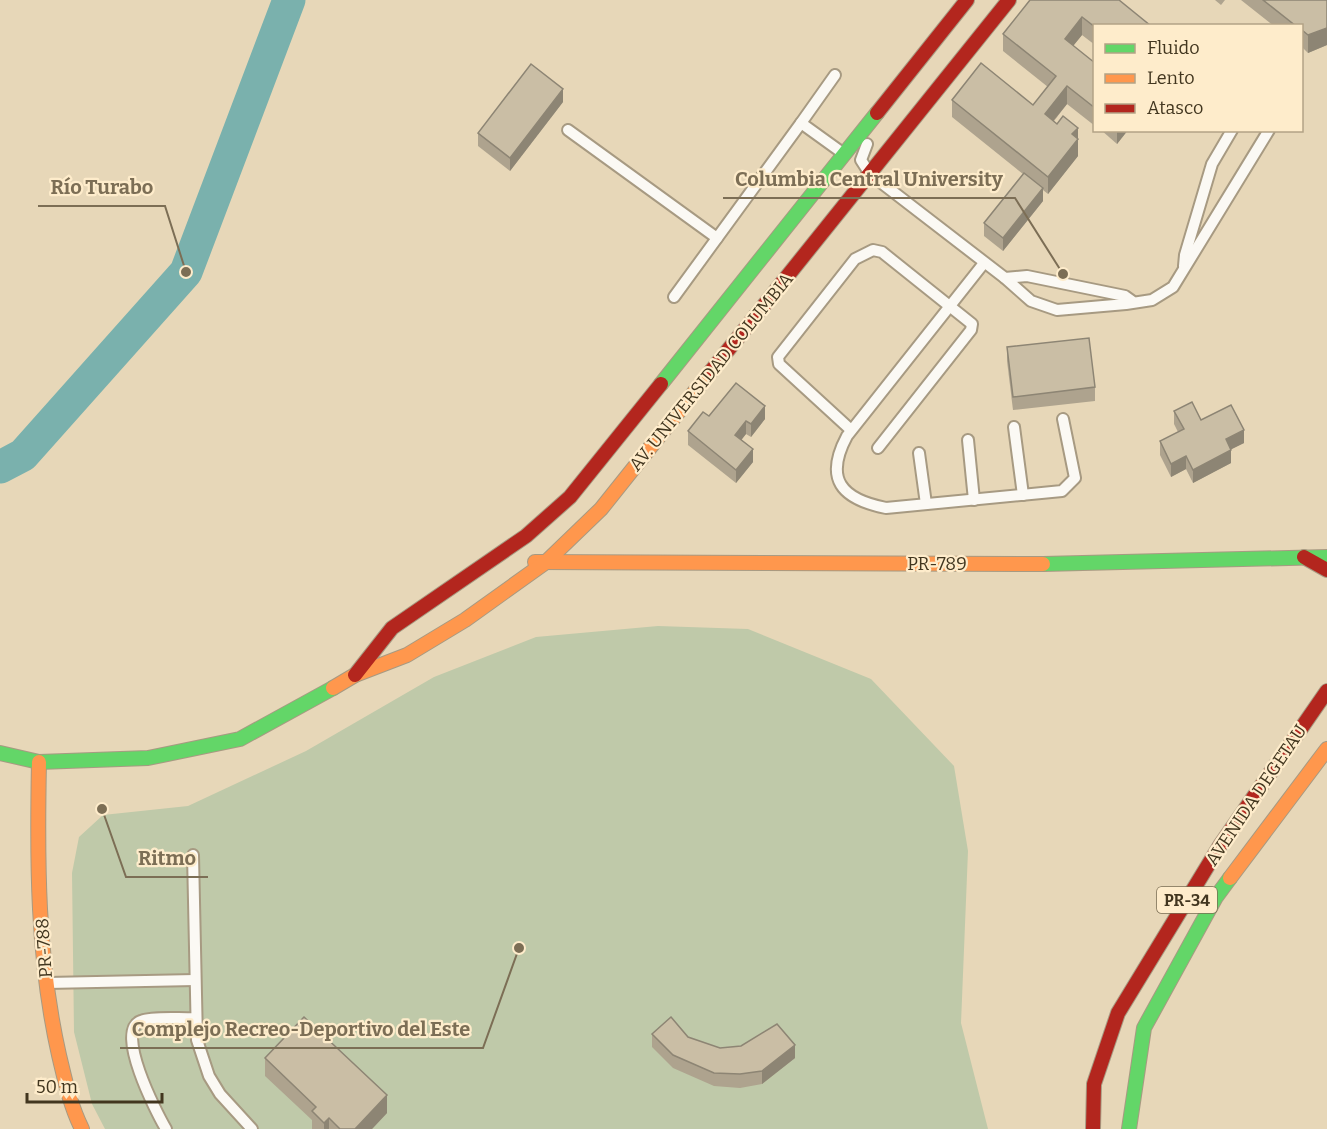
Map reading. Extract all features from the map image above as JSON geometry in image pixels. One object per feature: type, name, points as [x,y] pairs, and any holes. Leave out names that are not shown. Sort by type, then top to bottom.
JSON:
[{"type":"main road","name":"AV. UNIVERSIDAD COLUMBIA","points":[[355,675],[392,628],[526,536],[570,497],[967,0]]},
{"type":"main road","name":"AV. UNIVERSIDAD COLUMBIA","points":[[0,753],[39,762],[148,758],[240,739],[355,675],[407,655],[465,620],[546,562],[601,509],[1009,0]]},
{"type":"main road","points":[[844,154],[870,174]]},
{"type":"main road","points":[[546,562],[559,528],[660,402],[673,382],[684,354]]},
{"type":"main road","points":[[600,524],[601,509]]},
{"type":"main road","points":[[605,546],[615,563]]},
{"type":"main road","points":[[1304,557],[1327,570]]},
{"type":"main road","name":"PR-789","points":[[520,564],[546,562],[1025,564],[1327,557]]},
{"type":"main road","points":[[424,607],[459,596],[482,584]]},
{"type":"main road","name":"AVENIDA DEGETAU","points":[[1093,1129],[1094,1084],[1118,1013],[1221,844],[1327,691]]},
{"type":"main road","name":"AVENIDA DEGETAU","points":[[1129,1129],[1144,1028],[1216,897],[1327,749]]},
{"type":"main road","name":"PR-788","points":[[39,762],[40,869],[47,983],[59,1056],[82,1129]]},
{"type":"lane","points":[[926,51],[920,69],[909,87],[862,153],[862,165],[870,174],[1005,278],[1031,302],[1057,310],[1152,300],[1168,292],[1178,281],[1184,266],[1185,255],[1207,179],[1231,132]]},
{"type":"lane","points":[[674,297],[835,75]]},
{"type":"lane","points":[[801,123],[844,154]]},
{"type":"lane","points":[[568,130],[717,238]]},
{"type":"lane","points":[[1184,266],[1196,252],[1220,208],[1268,132]]},
{"type":"lane","points":[[851,430],[779,364],[778,357],[855,259],[873,250],[882,252],[972,324],[971,330],[878,448]]},
{"type":"lane","points":[[984,263],[851,430],[837,455],[835,468],[848,493],[864,504],[886,508],[1062,491],[1075,478],[1063,419]]},
{"type":"lane","points":[[1005,278],[1027,276],[1125,296],[1132,301]]},
{"type":"lane","points":[[1014,427],[1023,495]]},
{"type":"lane","points":[[968,440],[974,500]]},
{"type":"lane","points":[[919,453],[926,504]]},
{"type":"lane","points":[[193,855],[197,1040],[209,1076],[235,1113],[252,1129]]},
{"type":"lane","points":[[47,983],[195,980]]},
{"type":"lane","points":[[166,1129],[143,1080],[129,1037],[133,1026],[141,1021],[196,1018]]},
{"type":"green space","points":[[658,626],[748,629],[871,679],[954,766],[968,851],[961,1023],[988,1129],[105,1129],[92,1104],[74,1032],[72,873],[79,837],[103,815],[188,806],[306,751],[434,677],[536,637]]},
{"type":"building","points":[[1030,0],[1119,0],[1149,24],[1093,25],[1082,17],[1065,39],[1093,61],[1093,106],[1067,86],[1045,114],[1057,124],[1063,116],[1078,128],[1072,134],[1078,139],[1048,177],[952,100],[981,63],[1033,105],[1056,76],[1003,34]]},
{"type":"building","points":[[1263,0],[1327,0],[1327,28],[1308,35],[1303,31],[1303,24],[1293,24]]},
{"type":"building","points":[[531,64],[563,89],[510,158],[478,133]]},
{"type":"building","points":[[1024,173],[1043,188],[1003,238],[984,223]]},
{"type":"building","points":[[1089,338],[1095,387],[1013,397],[1007,347]]},
{"type":"building","points":[[736,383],[765,406],[751,424],[746,421],[735,435],[753,449],[736,470],[688,431],[703,412],[709,416]]},
{"type":"building","points":[[1192,402],[1201,420],[1231,405],[1244,430],[1226,439],[1231,450],[1193,470],[1186,456],[1171,464],[1160,441],[1184,429],[1174,411]]},
{"type":"building","points":[[304,1017],[387,1095],[355,1129],[340,1129],[329,1118],[324,1123],[312,1111],[316,1107],[265,1058]]},
{"type":"building","points":[[671,1017],[688,1037],[720,1048],[741,1046],[777,1024],[795,1045],[762,1071],[740,1074],[714,1073],[673,1055],[652,1034]]},
{"type":"waterway","points":[[0,467],[23,455],[186,272],[289,0]]},
{"type":"traffic: fast","points":[[661,384],[877,113]]},
{"type":"traffic: fast","points":[[1043,564],[1327,557]]},
{"type":"traffic: fast","points":[[0,753],[39,762],[148,758],[240,739],[333,688]]},
{"type":"traffic: fast","points":[[1129,1129],[1144,1028],[1216,897],[1230,878]]},
{"type":"traffic: slow","points":[[333,688],[355,675],[407,655],[465,620],[546,562],[601,509],[712,370]]},
{"type":"traffic: slow","points":[[535,562],[1043,564]]},
{"type":"traffic: slow","points":[[1230,878],[1327,749]]},
{"type":"traffic: slow","points":[[39,762],[40,909],[46,982],[63,1074],[82,1129]]},
{"type":"traffic: jam","points":[[877,113],[967,0]]},
{"type":"traffic: jam","points":[[712,370],[1009,0]]},
{"type":"traffic: jam","points":[[355,675],[392,628],[526,536],[570,497],[661,384]]},
{"type":"traffic: jam","points":[[1304,557],[1327,570]]},
{"type":"traffic: jam","points":[[1093,1129],[1094,1084],[1118,1013],[1221,844],[1327,691]]},
{"type":"place","name":"Río Turabo","points":[[186,272]]},
{"type":"place","name":"Columbia Central University","points":[[1063,274]]},
{"type":"place","name":"Ritmo","points":[[102,809]]},
{"type":"place","name":"Complejo Recreo-Deportivo del Este","points":[[519,948]]}]
